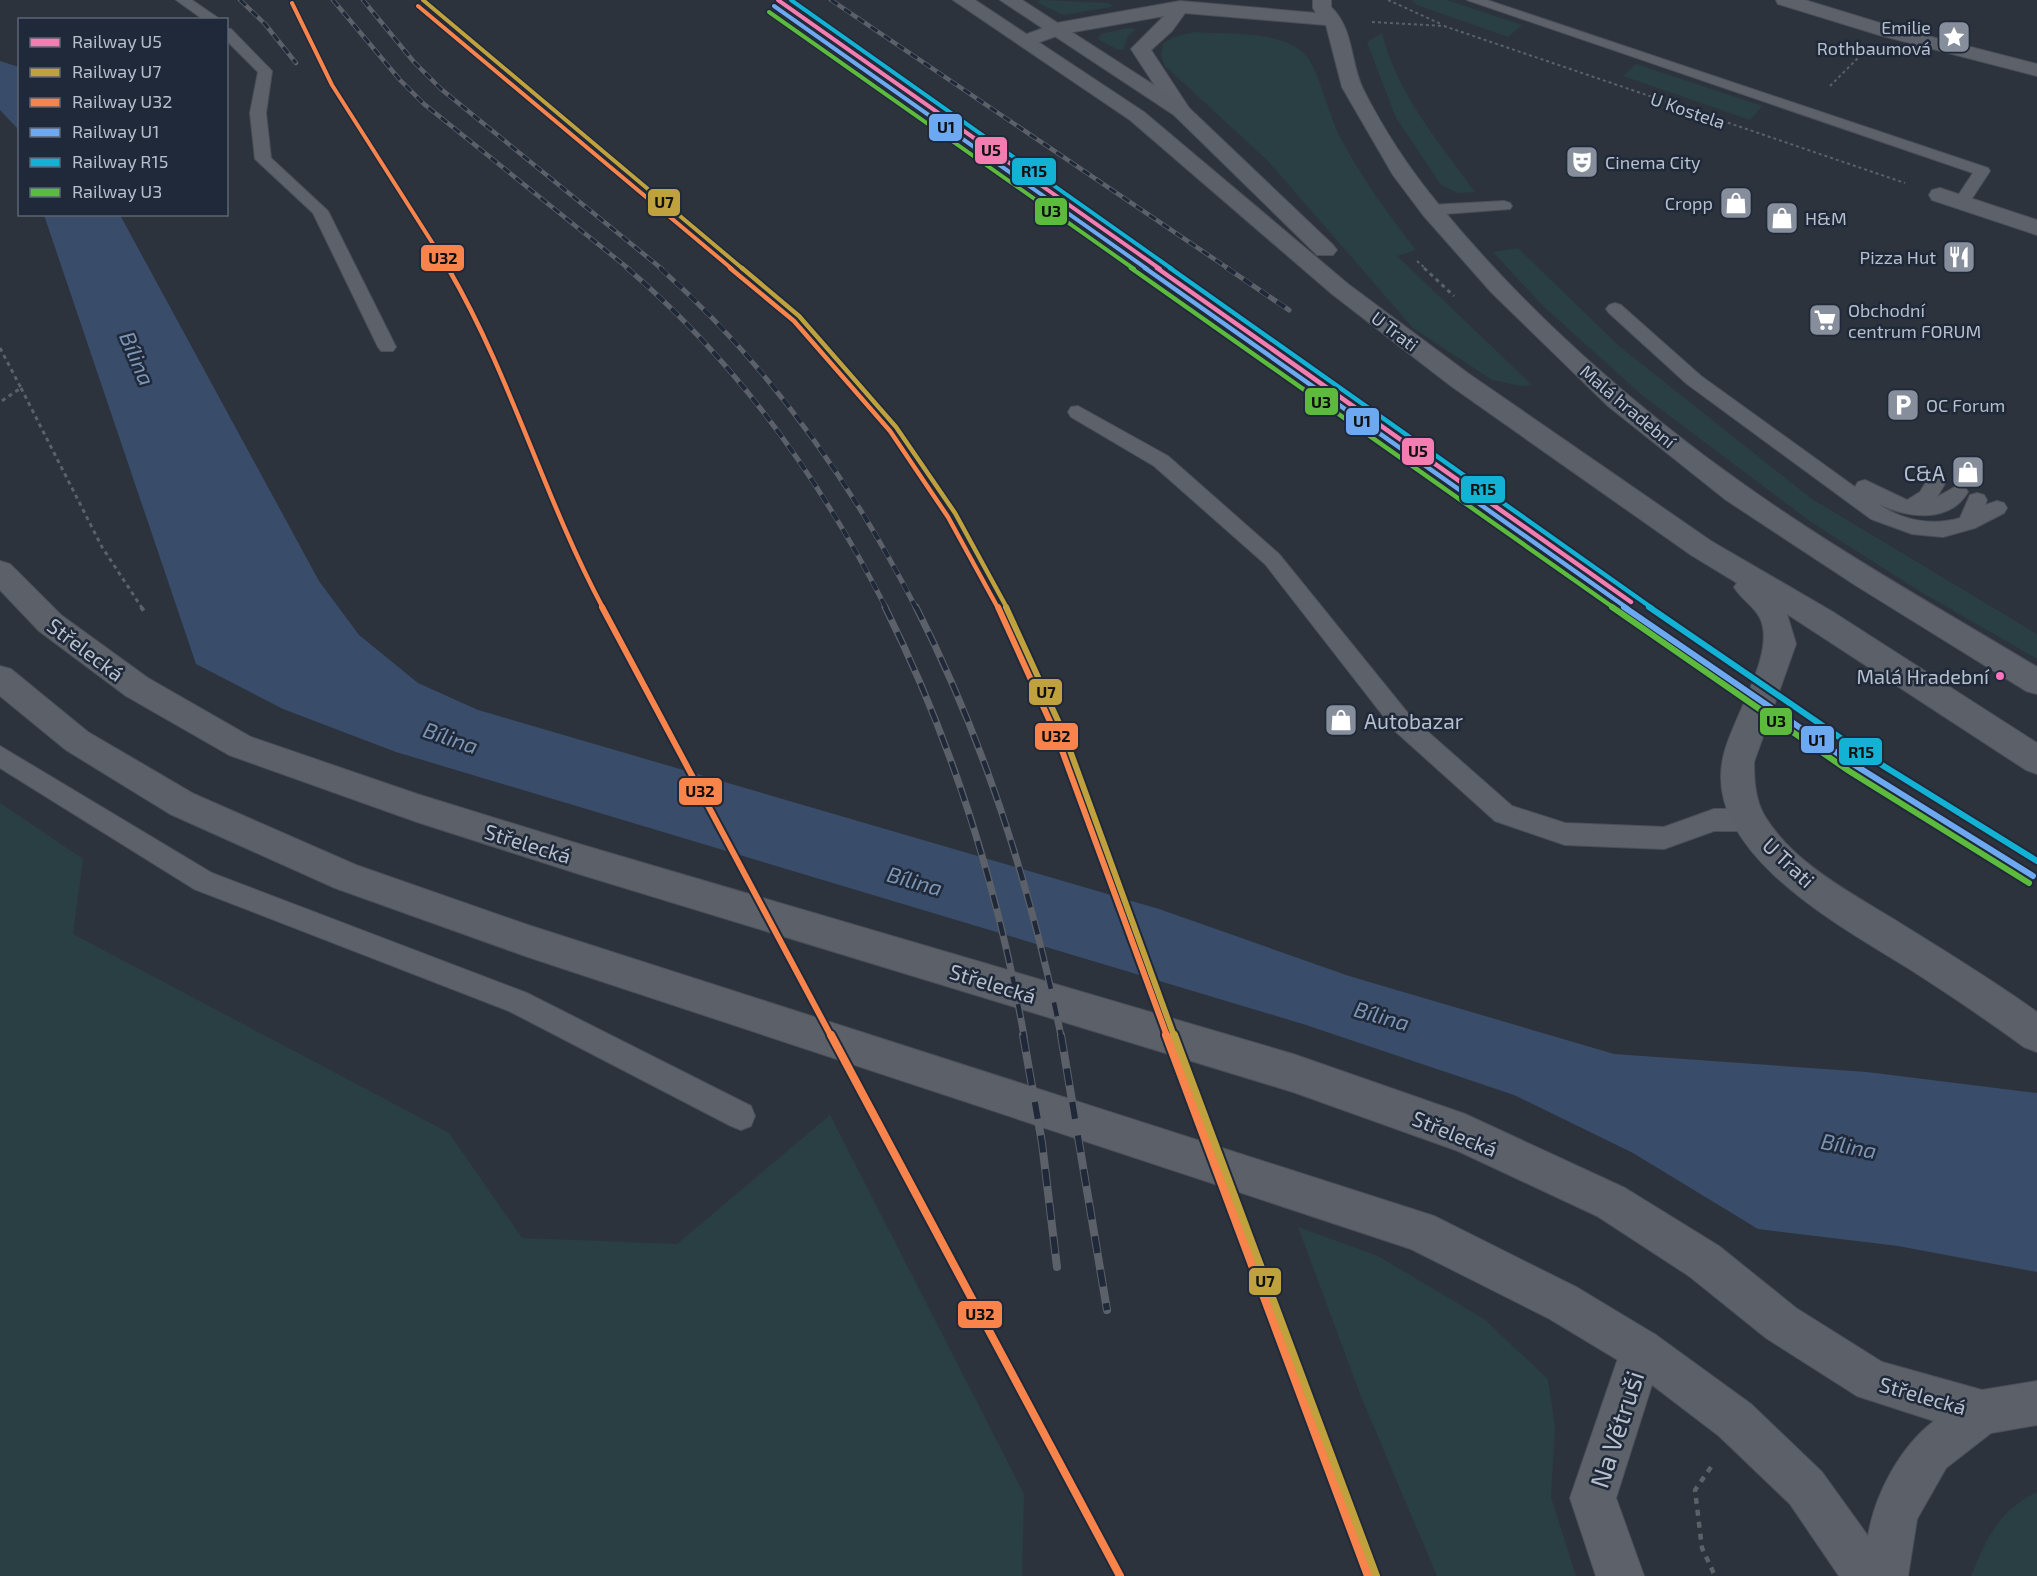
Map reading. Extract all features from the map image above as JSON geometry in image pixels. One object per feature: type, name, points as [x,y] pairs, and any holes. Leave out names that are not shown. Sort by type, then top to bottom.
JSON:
[{"type":"main road","name":"U Trati","points":[[962,0],[1137,116],[1340,289],[1460,380]]},
{"type":"main road","name":"U Trati","points":[[1009,0],[1181,111],[1460,380]]},
{"type":"main road","points":[[1460,380],[1701,548],[1822,620],[2037,760]]},
{"type":"main road","name":"U Trati","points":[[1701,548],[1752,589],[1771,609],[1779,626],[1781,644],[1738,762],[1739,796],[1749,820],[1764,843],[1789,867],[1828,897],[1992,1000],[2037,1034]]},
{"type":"main road","name":"Střelecká","points":[[0,572],[50,623],[137,687],[240,746],[417,808],[568,856],[1293,1073],[1465,1134],[1611,1202],[1704,1261],[1781,1323],[1872,1381],[1982,1412],[2037,1403]]},
{"type":"main road","points":[[0,678],[77,741],[182,804],[347,877],[540,945],[1419,1231],[1563,1303],[1641,1350],[1735,1420],[1806,1488],[1867,1576]]},
{"type":"main road","points":[[1992,1000],[2037,1021]]},
{"type":"main road","name":"Střelecká","points":[[1884,1576],[1895,1513],[1930,1452],[1982,1412]]},
{"type":"street","points":[[1150,0],[1168,2],[1180,7]]},
{"type":"street","points":[[1785,0],[1813,4],[1929,43],[2037,70]]},
{"type":"street","points":[[1026,41],[1057,29],[1180,7],[1333,9]]},
{"type":"street","name":"U Trati","points":[[1180,7],[1165,27],[1141,49],[1181,111]]},
{"type":"street","name":"Malá hradební","points":[[1333,9],[1352,87],[1401,170],[1431,210],[1499,287],[1617,400],[1736,493],[1865,577],[2037,682]]},
{"type":"street","points":[[1940,195],[2037,228]]},
{"type":"street","name":"Na Větruši","points":[[1620,1576],[1593,1498],[1641,1350]]},
{"type":"lane","points":[[183,0],[211,18]]},
{"type":"lane","points":[[1474,0],[1982,171],[1961,203]]},
{"type":"lane","points":[[228,34],[265,71],[258,113],[263,159],[320,211],[387,347]]},
{"type":"lane","points":[[1431,210],[1504,206]]},
{"type":"lane","points":[[1968,523],[1967,496],[1937,506],[1910,508],[1882,498],[1819,457],[1622,307],[1694,380],[1878,514],[1909,527],[1942,532],[1968,523],[1997,508]]},
{"type":"lane","points":[[1078,412],[1161,460],[1272,559],[1403,724],[1504,814],[1565,834],[1664,838],[1714,820],[1749,820]]},
{"type":"lane","points":[[1910,508],[1927,497],[1936,482]]},
{"type":"lane","points":[[0,756],[203,881],[518,1002],[741,1116]]},
{"type":"path","points":[[1388,0],[1444,26]]},
{"type":"path","name":"U Kostela","points":[[1333,9],[1444,26],[1940,195]]},
{"type":"path","points":[[0,348],[102,547],[146,614]]},
{"type":"path","points":[[0,402],[21,388]]},
{"type":"path","points":[[1715,1462],[1695,1490],[1702,1548],[1715,1576]]},
{"type":"green space","points":[[1041,0],[1112,5],[1063,15],[1037,2]]},
{"type":"green space","points":[[1412,0],[1447,0],[1522,25],[1508,37],[1417,5]]},
{"type":"green space","points":[[1128,28],[1136,29],[1128,36],[1123,50],[1116,49],[1098,39],[1101,34]]},
{"type":"green space","points":[[1194,32],[1266,37],[1293,45],[1304,53],[1314,68],[1336,129],[1348,152],[1375,195],[1416,250],[1397,256],[1532,385],[1521,386],[1492,380],[1413,328],[1268,161],[1165,66],[1161,56],[1163,43],[1174,37]]},
{"type":"green space","points":[[1382,33],[1408,97],[1475,192],[1458,193],[1441,185],[1396,118],[1367,42]]},
{"type":"green space","points":[[1636,64],[1762,106],[1750,120],[1623,76]]},
{"type":"green space","points":[[1518,248],[1619,346],[1812,499],[2037,634],[2037,659],[1916,589],[1811,522],[1643,396],[1542,305],[1493,252]]},
{"type":"green space","points":[[0,803],[83,859],[73,934],[449,1133],[522,1238],[677,1244],[830,1115],[1024,1494],[1022,1576],[0,1576]]},
{"type":"green space","points":[[1298,1227],[1378,1256],[1484,1319],[1548,1379],[1555,1427],[1551,1497],[1576,1576],[1437,1576],[1362,1399]]},
{"type":"green space","points":[[2037,1492],[2037,1576],[1971,1576],[1995,1527],[2013,1508]]},
{"type":"water","points":[[0,61],[18,67],[18,132],[0,110]]},
{"type":"water","name":"Bílina","points":[[44,216],[121,216],[319,581],[359,635],[418,683],[478,710],[1159,909],[1349,976],[1614,1054],[1867,1072],[2037,1093],[2037,1272],[1898,1246],[1758,1229],[1633,1153],[1514,1095],[1303,1024],[396,752],[283,709],[196,664]]},
{"type":"railway","points":[[240,0],[265,24],[296,63]]},
{"type":"railway","points":[[333,0],[400,80],[424,104],[629,269]]},
{"type":"railway","points":[[363,0],[414,62],[441,89],[662,269]]},
{"type":"railway","points":[[831,0],[1229,269]]},
{"type":"railway","points":[[627,268],[705,343],[773,425],[834,514],[886,608]]},
{"type":"railway","points":[[660,268],[736,344],[804,426],[863,514],[916,608]]},
{"type":"railway","points":[[1227,268],[1289,310]]},
{"type":"railway","points":[[885,607],[931,710],[970,817],[1001,926],[1024,1036]]},
{"type":"railway","points":[[916,607],[964,710],[1003,817],[1035,926],[1061,1036]]},
{"type":"railway","points":[[1023,1035],[1042,1143],[1057,1267]]},
{"type":"railway","points":[[1061,1035],[1107,1310]]},
{"type":"rail line","name":"U7","points":[[423,0],[799,316],[883,410],[909,444],[955,513],[995,584],[1064,734],[1226,1177],[1376,1576]]},
{"type":"rail line","name":"U5","points":[[778,0],[1631,602]]},
{"type":"rail line","name":"R15","points":[[791,0],[1719,656],[1861,752],[2037,861]]},
{"type":"rail line","name":"U32","points":[[292,3],[332,85],[422,224],[471,309],[501,372],[581,568],[1120,1576]]},
{"type":"rail line","name":"U32","points":[[418,6],[794,321],[890,431],[948,517],[989,588],[1057,737],[1243,1245],[1368,1576]]},
{"type":"rail line","name":"U1","points":[[774,6],[1711,668],[1853,764],[2033,876]]},
{"type":"rail line","name":"U3","points":[[769,12],[1707,674],[1849,771],[2029,883]]},
{"type":"place","name":"Emilie Rothbaumová","points":[[1954,37]]},
{"type":"place","name":"Cinema City","points":[[1582,162]]},
{"type":"place","name":"Cropp","points":[[1736,203]]},
{"type":"place","name":"H&M","points":[[1782,218]]},
{"type":"place","name":"Pizza Hut","points":[[1959,257]]},
{"type":"place","name":"Obchodní centrum FORUM","points":[[1825,320]]},
{"type":"place","name":"OC Forum","points":[[1903,405]]},
{"type":"place","name":"C&A","points":[[1968,472]]},
{"type":"place","name":"Malá Hradební","points":[[2000,676]]},
{"type":"place","name":"Autobazar","points":[[1341,720]]}]
